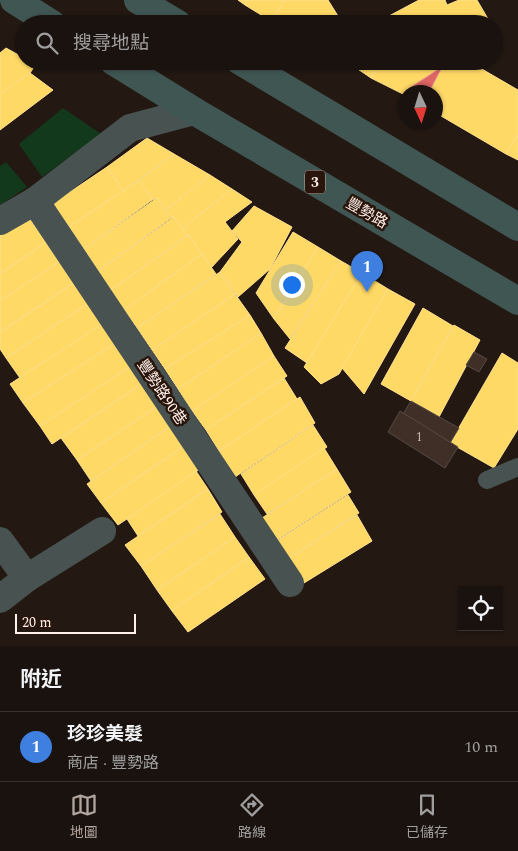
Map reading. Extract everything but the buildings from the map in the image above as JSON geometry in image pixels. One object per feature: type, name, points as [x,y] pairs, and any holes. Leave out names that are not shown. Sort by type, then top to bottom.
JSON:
[{"type":"main road","points":[[14,0],[38,15]]},
{"type":"main road","points":[[138,0],[163,15]]},
{"type":"main road","name":"豐勢路","points":[[128,70],[518,301]]},
{"type":"main road","points":[[255,70],[518,227]]},
{"type":"street","points":[[0,221],[35,201],[130,128],[194,111]]},
{"type":"street","name":"豐勢路90巷","points":[[35,201],[290,583]]},
{"type":"street","points":[[0,599],[27,578],[102,531]]},
{"type":"street","points":[[0,541],[27,578]]},
{"type":"lane","points":[[487,480],[518,467]]},
{"type":"green space","points":[[63,108],[101,134],[42,177],[19,144]]},
{"type":"green space","points":[[6,162],[27,187],[0,205],[0,166]]},
{"type":"place","name":"珍珍美髮","points":[[367,292]]}]
